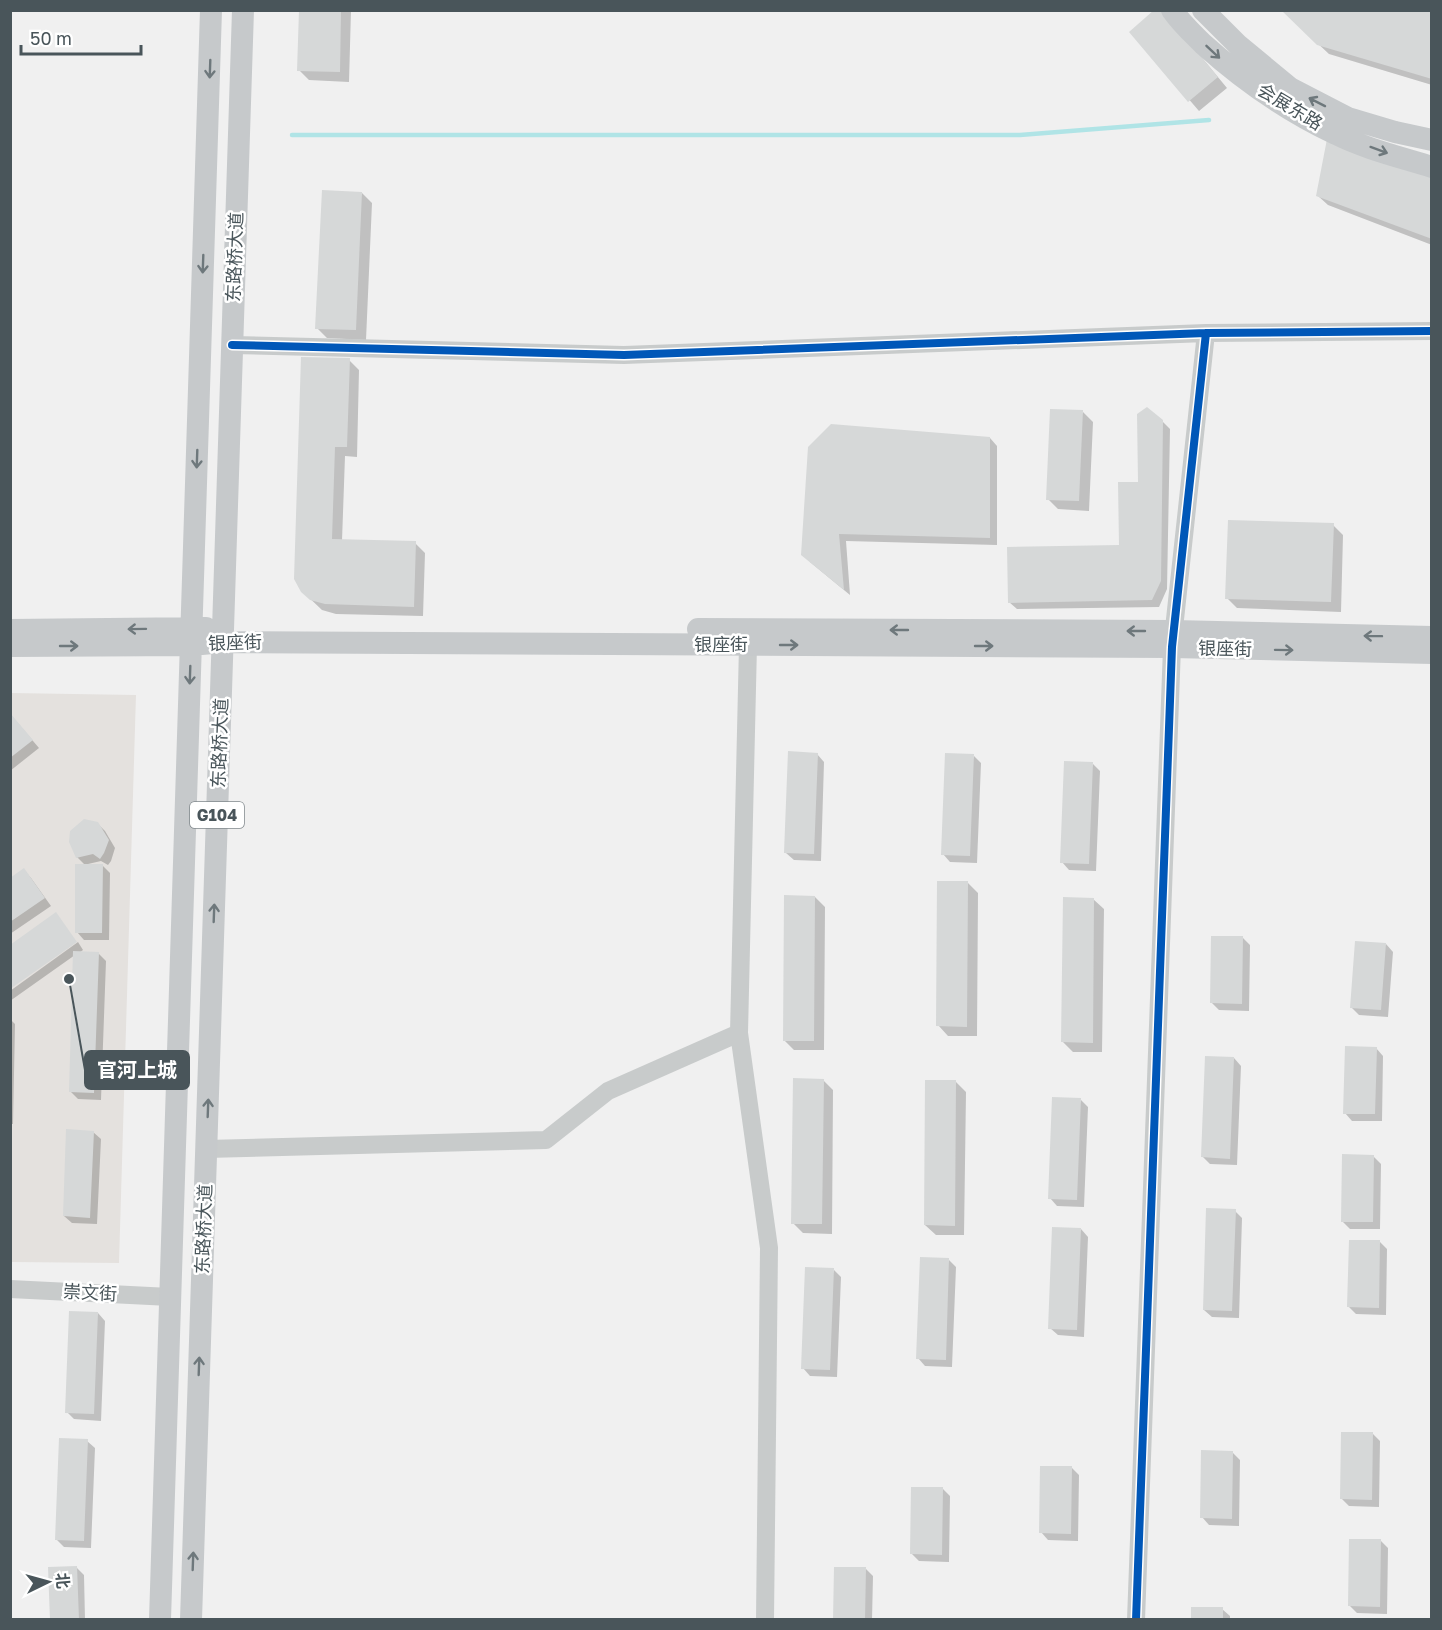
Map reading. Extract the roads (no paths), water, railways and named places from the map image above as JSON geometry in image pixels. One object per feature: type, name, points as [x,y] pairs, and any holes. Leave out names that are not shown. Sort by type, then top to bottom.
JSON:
[{"type":"main road","name":"东路桥大道","points":[[160,1620],[212,10]]},
{"type":"main road","name":"东路桥大道","points":[[191,1620],[243,10]]},
{"type":"main road","name":"会展东路","points":[[1172,10],[1180,22],[1226,64],[1280,104],[1337,135],[1431,167]]},
{"type":"main road","name":"会展东路","points":[[1203,10],[1238,45],[1290,88],[1348,118],[1431,140]]},
{"type":"main road","points":[[223,635],[758,629],[1173,639],[1431,637]]},
{"type":"main road","points":[[10,630],[191,637]]},
{"type":"main road","name":"银座街","points":[[10,646],[223,635],[748,645],[1173,639],[1431,653]]},
{"type":"street","points":[[232,345],[624,355],[1206,333],[1431,331]]},
{"type":"street","points":[[1136,1620],[1173,639],[1206,333]]},
{"type":"street","points":[[748,645],[739,1033],[769,1248],[765,1620]]},
{"type":"street","points":[[206,1149],[546,1140],[608,1091],[739,1033]]},
{"type":"street","name":"崇文街","points":[[10,1289],[170,1297]]},
{"type":"waterway","points":[[292,135],[1020,135],[1209,120]]},
{"type":"place","name":"官河上城","points":[[69,979]]}]
